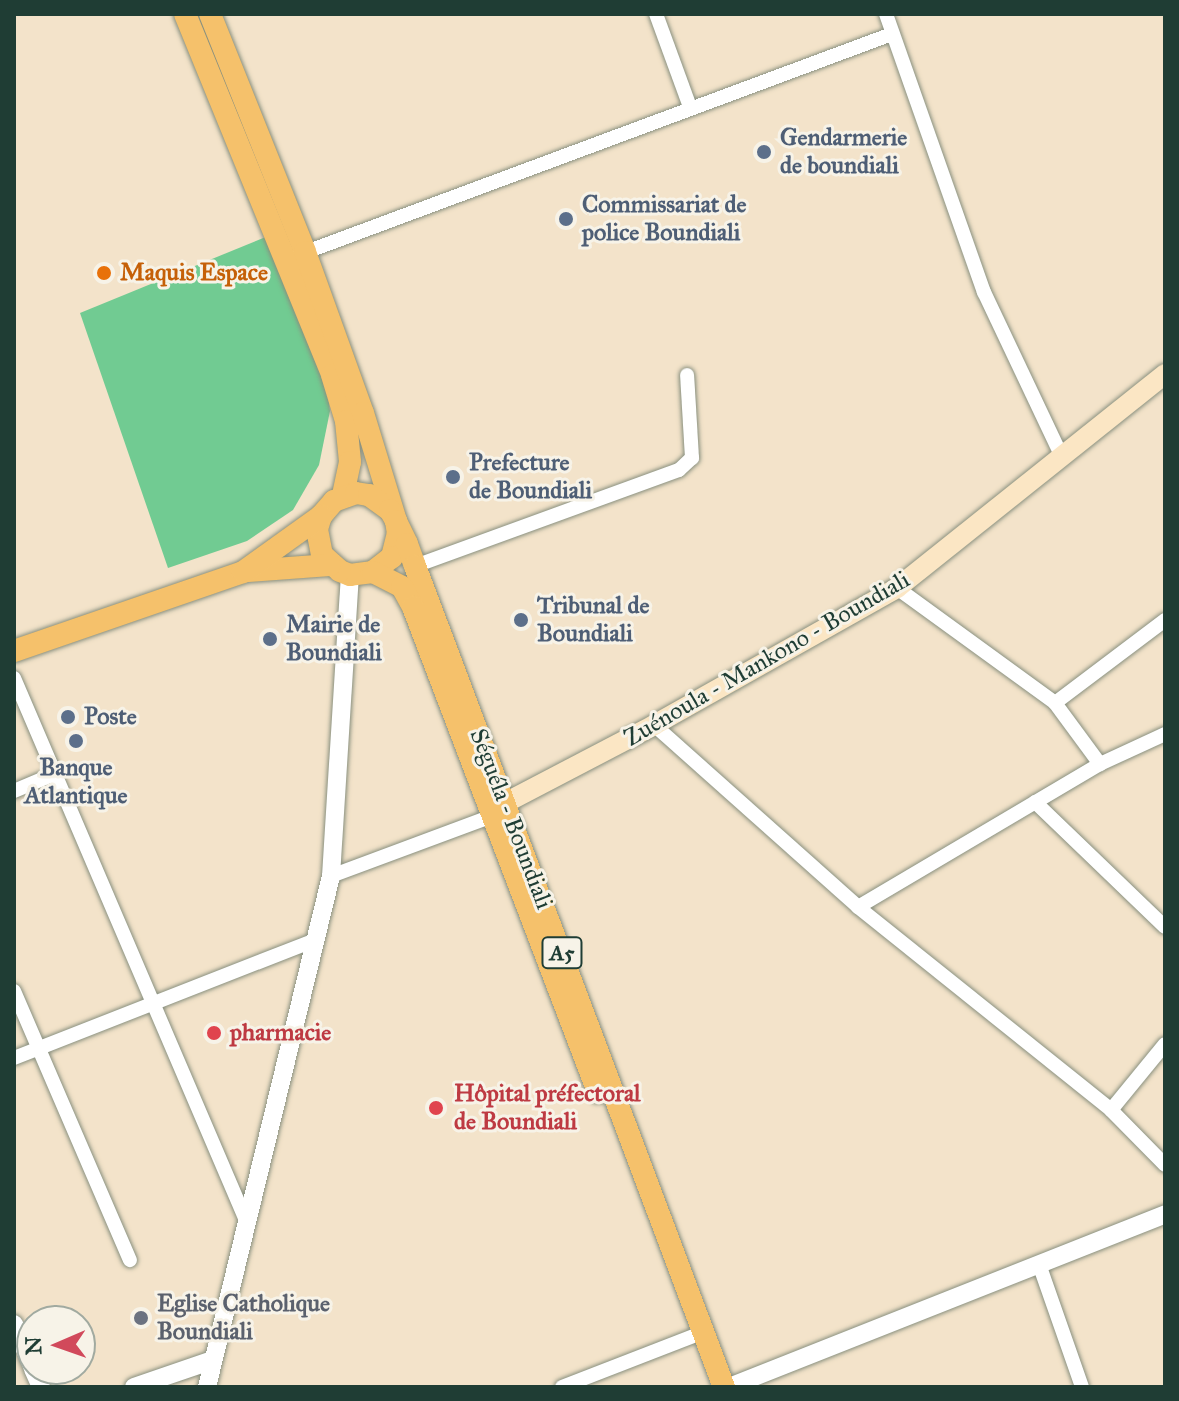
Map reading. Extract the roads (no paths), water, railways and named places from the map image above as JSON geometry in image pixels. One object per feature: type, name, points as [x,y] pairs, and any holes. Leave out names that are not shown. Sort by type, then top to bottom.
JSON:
[{"type":"main road","points":[[185,14],[296,256],[363,413],[396,521],[397,545],[392,557],[373,572],[243,572]]},
{"type":"main road","points":[[14,651],[243,572],[321,516],[343,496],[350,462],[346,421],[296,256],[210,14]]},
{"type":"main road","name":"Zuénoula - Mankono - Boundiali","points":[[499,809],[897,588],[1165,374]]},
{"type":"main road","name":"Séguéla - Boundiali","points":[[343,496],[369,495],[380,500],[396,521],[415,566],[499,809],[697,1335],[726,1387]]},
{"type":"main road","points":[[321,516],[317,542],[340,570]]},
{"type":"main road","name":"Séguéla - Boundiali","points":[[373,572],[402,587],[413,607],[499,809]]},
{"type":"main road","name":"Séguéla - Boundiali","points":[[697,1335],[708,1387]]},
{"type":"street","points":[[656,14],[690,107]]},
{"type":"street","points":[[886,14],[984,292],[1062,457]]},
{"type":"street","points":[[296,256],[892,34]]},
{"type":"street","points":[[415,566],[679,470],[692,458],[687,375]]},
{"type":"street","points":[[207,1387],[245,1218],[331,876],[340,570]]},
{"type":"street","points":[[897,588],[1055,703],[1100,764]]},
{"type":"street","points":[[1055,703],[1165,620]]},
{"type":"street","points":[[14,678],[245,1218]]},
{"type":"street","points":[[654,725],[858,907],[1111,1110],[1165,1165]]},
{"type":"street","points":[[858,907],[1100,764],[1165,734]]},
{"type":"street","points":[[14,791],[54,774]]},
{"type":"street","points":[[1035,802],[1165,927]]},
{"type":"street","points":[[331,876],[499,809]]},
{"type":"street","points":[[14,1058],[315,940]]},
{"type":"street","points":[[14,991],[130,1260]]},
{"type":"street","points":[[1111,1110],[1165,1044]]},
{"type":"street","points":[[726,1387],[1165,1214]]},
{"type":"street","points":[[1039,1264],[1082,1387]]},
{"type":"street","points":[[562,1387],[697,1335]]},
{"type":"street","points":[[134,1387],[213,1360]]},
{"type":"place","name":"Gendarmerie de boundiali","points":[[764,152]]},
{"type":"place","name":"Commissariat de police Boundiali","points":[[566,219]]},
{"type":"place","name":"Maquis Espace","points":[[104,273]]},
{"type":"place","name":"Prefecture de Boundiali","points":[[453,477]]},
{"type":"place","name":"Tribunal de Boundiali","points":[[521,620]]},
{"type":"place","name":"Mairie de Boundiali","points":[[270,639]]},
{"type":"place","name":"Poste","points":[[68,717]]},
{"type":"place","name":"Banque Atlantique","points":[[76,741]]},
{"type":"place","name":"pharmacie","points":[[214,1033]]},
{"type":"place","name":"Hôpital préfectoral de Boundiali","points":[[436,1108]]},
{"type":"place","name":"Eglise Catholique Boundiali","points":[[141,1318]]}]
